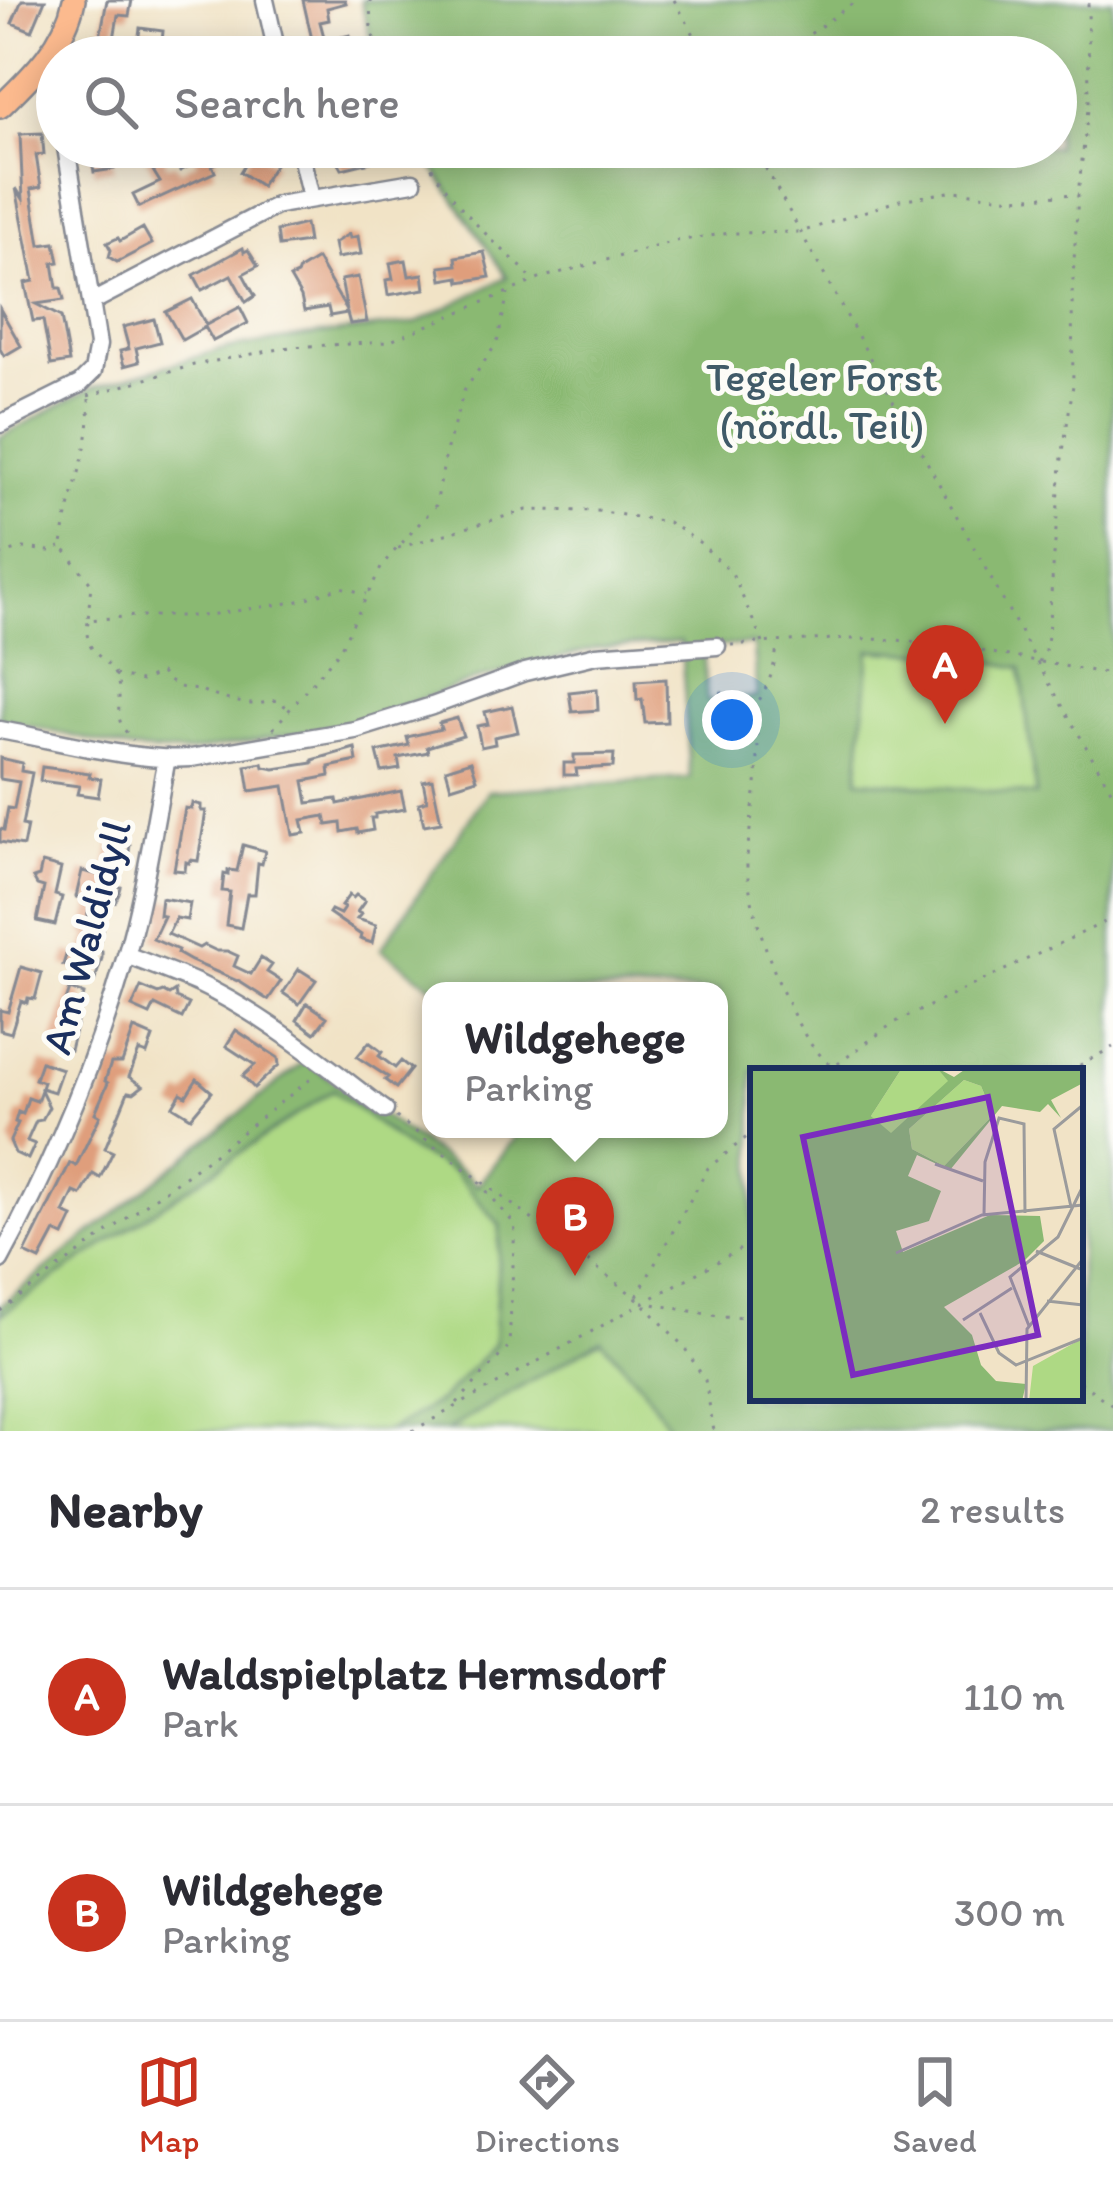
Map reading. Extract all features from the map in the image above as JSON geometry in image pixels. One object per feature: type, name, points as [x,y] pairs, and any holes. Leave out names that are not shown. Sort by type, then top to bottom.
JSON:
[{"type":"main road","points":[[60,36],[74,0]]},
{"type":"main road","points":[[0,107],[36,70]]},
{"type":"street","points":[[265,0],[273,36]]},
{"type":"street","points":[[0,424],[84,390],[98,353],[70,168]]},
{"type":"street","points":[[304,168],[311,198]]},
{"type":"street","points":[[92,302],[278,206],[413,182]]},
{"type":"street","points":[[0,730],[137,754],[190,758],[367,727],[525,672],[596,655],[717,646]]},
{"type":"street","name":"Am Waldidyll","points":[[0,1260],[33,1199],[92,1063],[126,956],[167,758]]},
{"type":"street","points":[[126,956],[200,984],[280,1032],[385,1110]]},
{"type":"path","points":[[370,0],[373,36]]},
{"type":"path","points":[[674,0],[695,36]]},
{"type":"path","points":[[807,36],[856,0]]},
{"type":"path","points":[[1038,664],[1047,646],[1060,465],[1073,385],[1072,295],[1089,101],[1088,0]]},
{"type":"path","points":[[432,168],[448,193],[533,281]]},
{"type":"path","points":[[766,168],[1113,793]]},
{"type":"path","points":[[137,754],[133,738],[121,725],[115,675],[89,648],[85,628],[91,583],[62,546],[84,463],[89,415],[84,390],[290,347],[388,342],[533,281],[676,241],[730,233],[801,232],[900,200],[955,191],[1013,197],[1078,194]]},
{"type":"path","points":[[266,746],[271,733],[339,651],[383,564],[436,505],[464,391],[497,343],[508,291]]},
{"type":"path","points":[[397,548],[527,510],[597,511],[668,522],[699,542],[732,573],[764,644]]},
{"type":"path","points":[[0,555],[62,546]]},
{"type":"path","points":[[88,620],[202,616],[295,602],[340,587],[367,595]]},
{"type":"path","points":[[717,646],[878,640],[936,644],[1113,674]]},
{"type":"path","points":[[752,712],[776,662],[776,643]]},
{"type":"path","points":[[115,675],[141,681],[161,673],[168,682],[188,691],[200,689],[210,697],[253,705],[277,700],[291,710]]},
{"type":"path","points":[[720,692],[739,699],[752,712],[758,739],[747,864],[760,933],[784,992],[829,1068]]},
{"type":"path","points":[[831,1068],[892,1024],[1113,919]]},
{"type":"path","points":[[1075,1068],[1113,1047]]},
{"type":"path","points":[[0,1311],[326,1066]]},
{"type":"path","points":[[385,1110],[422,1136]]},
{"type":"path","points":[[639,1300],[708,1168],[750,1134]]},
{"type":"path","points":[[424,1138],[639,1300],[684,1347],[705,1380],[714,1431]]},
{"type":"path","points":[[452,1409],[508,1346],[515,1225],[469,1170]]},
{"type":"path","points":[[412,1431],[639,1300],[750,1244]]},
{"type":"path","points":[[639,1300],[718,1316],[750,1317]]},
{"type":"path","points":[[1083,1384],[1113,1406]]},
{"type":"green space","name":"Tegeler Forst (nördl. Teil)","points":[[361,0],[1113,0],[1113,1431],[672,1431],[643,1387],[601,1340],[446,1431],[388,1431],[441,1400],[494,1345],[500,1225],[454,1172],[411,1150],[333,1090],[0,1315],[0,1306],[305,1061],[477,1186],[514,1138],[728,1138],[728,982],[426,982],[381,949],[488,791],[690,778],[681,642],[598,648],[478,679],[353,724],[184,753],[131,750],[0,719],[0,437],[92,388],[220,350],[416,323],[507,277],[433,168],[1077,168],[1077,36],[370,36]],"holes":[[[753,644],[757,697],[707,701],[703,647]],[[870,650],[959,655],[1021,668],[1036,795],[858,780]]]},
{"type":"green space","points":[[869,650],[959,655],[1021,668],[1037,796],[857,780]]},
{"type":"green space","points":[[333,1090],[411,1150],[454,1172],[500,1225],[494,1345],[441,1400],[388,1431],[0,1431],[0,1315]]},
{"type":"green space","points":[[601,1340],[643,1387],[672,1431],[446,1431]]},
{"type":"building","points":[[22,0],[45,0],[32,31],[12,23]]},
{"type":"building","points":[[107,0],[132,0],[129,16],[118,15],[114,36],[100,36]]},
{"type":"building","points":[[303,0],[345,0],[327,8],[329,20],[320,22],[324,36],[311,36]]},
{"type":"building","points":[[140,28],[163,31],[163,36],[139,36]]},
{"type":"building","points":[[36,133],[41,187],[31,189],[40,245],[55,243],[59,262],[53,263],[64,300],[36,304],[61,317],[69,362],[51,365],[43,320],[33,321],[25,283],[34,281],[16,188],[23,199],[20,134]]},
{"type":"building","points":[[151,168],[213,168],[215,172],[139,207],[133,195],[160,182]]},
{"type":"building","points":[[242,168],[272,168],[261,186],[240,172]]},
{"type":"building","points":[[305,224],[308,242],[279,246],[277,231]]},
{"type":"building","points":[[143,228],[152,244],[117,262],[109,257],[107,243]]},
{"type":"building","points":[[349,234],[350,238],[358,236],[361,254],[337,258],[334,243]]},
{"type":"building","points":[[243,248],[258,266],[243,274],[255,296],[246,302],[231,275],[202,290],[194,275]]},
{"type":"building","points":[[484,252],[490,277],[442,280],[440,267],[457,265],[456,257]]},
{"type":"building","points":[[317,259],[347,311],[341,280],[358,277],[367,322],[350,324],[347,313],[330,316],[328,307],[304,311],[290,278]]},
{"type":"building","points":[[406,260],[409,276],[423,274],[425,289],[388,295],[386,280],[393,279],[390,263]]},
{"type":"building","points":[[192,299],[206,325],[240,307],[248,323],[213,341],[205,327],[182,340],[166,312]]},
{"type":"building","points":[[0,309],[21,346],[4,356],[0,349]]},
{"type":"building","points":[[154,319],[160,342],[136,348],[139,362],[124,366],[120,351],[129,349],[123,327]]},
{"type":"building","points":[[666,679],[667,722],[645,723],[636,681]]},
{"type":"building","points":[[597,689],[598,710],[572,712],[569,692]]},
{"type":"building","points":[[512,706],[518,732],[494,737],[495,744],[481,747],[477,726],[488,724],[485,712]]},
{"type":"building","points":[[457,718],[463,736],[427,747],[428,752],[398,758],[400,769],[382,772],[377,752],[409,745],[407,737],[441,729],[439,723]]},
{"type":"building","points":[[355,748],[357,761],[329,767],[330,776],[304,781],[308,803],[337,799],[338,804],[401,791],[405,809],[375,814],[373,830],[342,832],[341,823],[327,825],[325,816],[302,820],[305,833],[293,835],[284,786],[250,791],[246,766],[263,763],[275,769],[313,763]]},
{"type":"building","points":[[614,754],[613,767],[576,769],[577,775],[564,775],[564,763],[574,763],[574,755]]},
{"type":"building","points":[[0,758],[22,763],[21,771],[32,773],[23,846],[0,842],[0,829],[4,830],[8,808],[14,809],[19,782],[0,779]]},
{"type":"building","points":[[471,761],[477,779],[451,787],[446,769]]},
{"type":"building","points":[[42,767],[90,773],[89,777],[101,779],[98,797],[77,794],[79,786],[40,781]]},
{"type":"building","points":[[432,779],[441,822],[424,825],[419,803],[427,801],[423,781]]},
{"type":"building","points":[[192,803],[206,811],[198,861],[186,862],[185,871],[174,870],[185,808],[191,809]]},
{"type":"building","points":[[112,837],[130,845],[117,886],[121,887],[119,894],[115,902],[110,900],[104,920],[98,950],[102,958],[95,980],[63,965],[67,952],[81,956],[88,934],[83,933],[91,901],[76,897],[82,871],[104,876]]},
{"type":"building","points":[[243,845],[265,851],[262,864],[258,863],[255,894],[247,894],[241,928],[226,925],[230,892],[222,891],[224,874],[237,871]]},
{"type":"building","points":[[42,863],[61,868],[55,895],[62,897],[55,925],[37,921],[44,887],[33,878],[39,876]]},
{"type":"building","points":[[349,895],[365,901],[357,919],[376,925],[372,943],[329,913],[340,914]]},
{"type":"building","points":[[161,898],[190,903],[187,920],[176,918],[168,934],[199,948],[204,945],[238,956],[234,966],[251,974],[261,958],[272,965],[267,972],[281,981],[268,1000],[153,939],[164,916],[159,915]]},
{"type":"building","points":[[21,967],[42,973],[35,999],[21,1001],[11,1033],[0,1030],[0,1010],[8,1012]]},
{"type":"building","points":[[299,969],[316,980],[299,1004],[283,993]]},
{"type":"building","points":[[141,987],[158,994],[175,991],[176,998],[189,1004],[182,1018],[155,1005],[150,1015],[132,1007]]},
{"type":"building","points":[[70,989],[84,994],[70,1050],[52,1043]]},
{"type":"building","points":[[307,1003],[327,1017],[315,1033],[297,1020]]},
{"type":"building","points":[[134,1029],[153,1037],[147,1054],[139,1051],[129,1077],[143,1086],[128,1092],[105,1148],[113,1152],[100,1178],[93,1174],[81,1195],[74,1192],[64,1213],[73,1217],[64,1236],[55,1232],[40,1260],[25,1253],[70,1163],[76,1166],[100,1116],[95,1113],[111,1063],[122,1063]]},
{"type":"building","points":[[236,1030],[278,1058],[279,1065],[254,1088],[243,1076],[255,1065],[226,1046]]},
{"type":"building","points":[[369,1042],[395,1068],[401,1061],[411,1069],[396,1088],[385,1080],[388,1077],[357,1057]]},
{"type":"building","points":[[41,1062],[62,1069],[54,1092],[41,1088],[43,1082],[35,1079]]},
{"type":"building","points":[[197,1079],[212,1092],[191,1117],[173,1106]]},
{"type":"building","points":[[41,1090],[49,1107],[27,1141],[35,1144],[28,1159],[15,1153],[10,1141],[18,1112],[23,1114],[28,1098],[37,1101]]},
{"type":"place","name":"Waldspielplatz Hermsdorf","points":[[945,724]]},
{"type":"place","name":"Wildgehege","points":[[575,1276]]}]
